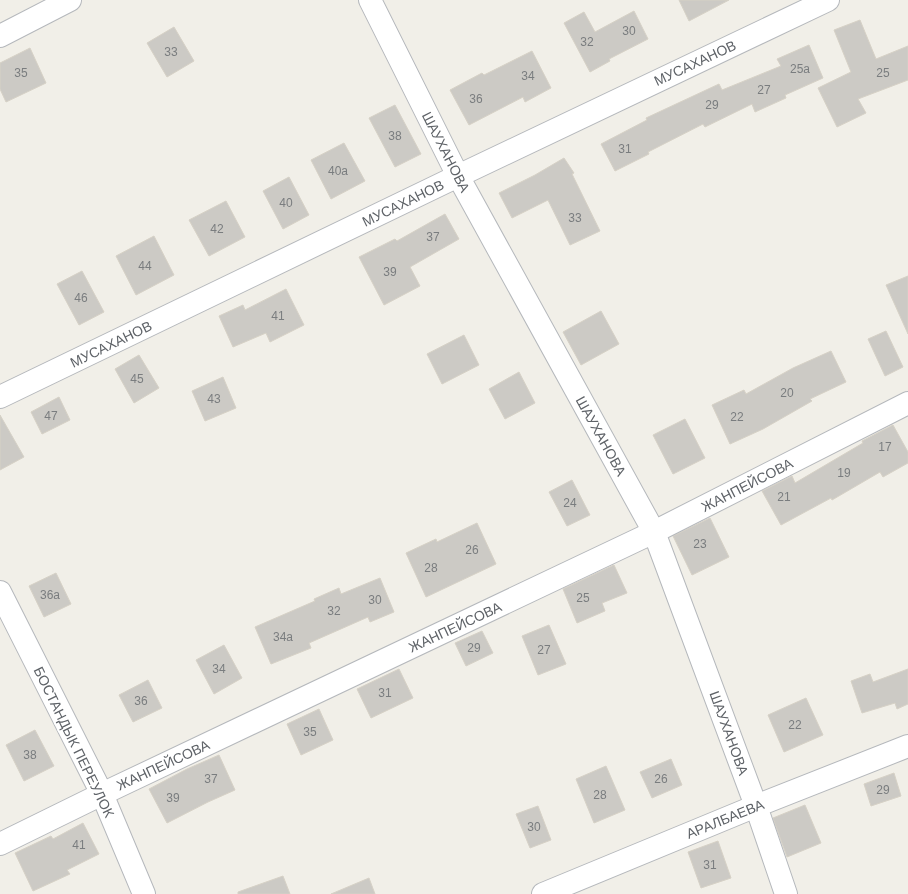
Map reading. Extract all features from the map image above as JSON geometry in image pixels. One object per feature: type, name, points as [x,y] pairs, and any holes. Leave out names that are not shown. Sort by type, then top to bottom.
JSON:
[{"type":"street","points":[[0,36],[70,0]]},
{"type":"street","name":"ШАУХАНОВА","points":[[370,0],[458,176],[654,532],[756,806],[786,894]]},
{"type":"street","name":"МУСАХАНОВ","points":[[0,397],[458,176],[828,0]]},
{"type":"street","name":"ЖАНПЕЙСОВА","points":[[0,844],[102,794],[654,532],[908,403]]},
{"type":"street","name":"БОСТАНДЫК ПЕРЕУЛОК","points":[[0,592],[102,794],[144,894]]},
{"type":"street","name":"АРАЛБАЕВА","points":[[543,894],[756,806],[908,746]]},
{"type":"building","points":[[679,0],[729,0],[689,21]]},
{"type":"building","points":[[634,11],[648,39],[609,59],[610,61],[590,72],[564,23],[584,12],[595,32]]},
{"type":"building","points":[[860,20],[876,59],[908,46],[908,80],[858,99],[866,113],[837,127],[818,88],[851,72],[834,30]]},
{"type":"building","points":[[174,27],[194,61],[167,77],[147,43]]},
{"type":"building","points":[[809,45],[823,78],[785,95],[786,98],[755,112],[752,104],[705,127],[703,124],[648,152],[649,154],[615,171],[601,144],[647,120],[646,118],[719,84],[722,90],[781,66],[777,59]]},
{"type":"building","points":[[30,48],[46,83],[6,102],[0,89],[0,63]]},
{"type":"building","points":[[532,51],[551,88],[525,102],[523,97],[469,125],[450,90],[482,73],[484,75]]},
{"type":"building","points":[[395,105],[421,154],[395,167],[369,118]]},
{"type":"building","points":[[344,143],[365,181],[331,199],[311,160]]},
{"type":"building","points":[[564,158],[574,173],[572,174],[600,231],[570,245],[548,200],[512,218],[499,193],[535,175]]},
{"type":"building","points":[[289,177],[309,215],[283,229],[263,191]]},
{"type":"building","points":[[226,201],[245,237],[209,256],[189,220]]},
{"type":"building","points":[[445,214],[459,239],[410,267],[420,286],[384,305],[359,257],[395,239],[397,241]]},
{"type":"building","points":[[154,236],[174,275],[136,295],[116,256]]},
{"type":"building","points":[[82,271],[104,312],[79,325],[57,284]]},
{"type":"building","points":[[908,276],[908,334],[886,285]]},
{"type":"building","points":[[286,289],[304,325],[270,342],[266,333],[233,347],[219,316],[243,305],[245,310]]},
{"type":"building","points":[[601,311],[619,344],[581,365],[563,332]]},
{"type":"building","points":[[886,331],[903,367],[885,376],[868,339]]},
{"type":"building","points":[[464,335],[479,365],[442,384],[427,354]]},
{"type":"building","points":[[831,351],[846,382],[810,399],[812,401],[763,429],[730,444],[712,405],[744,390],[746,394],[793,368]]},
{"type":"building","points":[[139,355],[159,388],[134,403],[115,369]]},
{"type":"building","points":[[519,372],[535,403],[505,419],[489,389]]},
{"type":"building","points":[[223,377],[236,408],[205,421],[192,391]]},
{"type":"building","points":[[59,397],[70,420],[42,434],[31,412]]},
{"type":"building","points":[[0,415],[24,457],[0,470]]},
{"type":"building","points":[[685,419],[705,458],[673,474],[653,435]]},
{"type":"building","points":[[893,425],[908,452],[908,463],[883,477],[880,472],[832,500],[831,498],[781,525],[762,491],[792,476],[795,483],[863,443],[862,441]]},
{"type":"building","points":[[572,480],[590,515],[567,526],[549,492]]},
{"type":"building","points":[[710,518],[729,557],[692,575],[673,536]]},
{"type":"building","points":[[477,523],[496,564],[426,597],[406,553],[436,539],[437,542]]},
{"type":"building","points":[[614,565],[627,593],[602,603],[605,611],[577,623],[563,589]]},
{"type":"building","points":[[56,573],[71,604],[44,617],[29,586]]},
{"type":"building","points":[[380,578],[394,612],[370,622],[368,617],[309,643],[311,648],[271,664],[255,627],[315,601],[314,599],[339,588],[341,594]]},
{"type":"building","points":[[549,625],[566,664],[538,675],[522,636]]},
{"type":"building","points":[[482,631],[493,653],[466,666],[455,643]]},
{"type":"building","points":[[224,645],[242,678],[214,694],[196,660]]},
{"type":"building","points":[[399,669],[413,698],[371,718],[357,689]]},
{"type":"building","points":[[908,669],[908,704],[897,709],[895,703],[862,713],[851,681],[870,674],[873,682]]},
{"type":"building","points":[[148,680],[162,708],[133,722],[119,695]]},
{"type":"building","points":[[806,698],[823,735],[784,752],[768,715]]},
{"type":"building","points":[[319,709],[333,740],[301,755],[287,724]]},
{"type":"building","points":[[35,730],[54,766],[24,781],[6,745]]},
{"type":"building","points":[[219,755],[235,790],[167,823],[149,789],[187,769]]},
{"type":"building","points":[[671,759],[682,785],[652,798],[640,772]]},
{"type":"building","points":[[606,766],[625,810],[594,823],[576,779]]},
{"type":"building","points":[[894,773],[901,796],[871,806],[864,784]]},
{"type":"building","points":[[805,805],[821,843],[787,857],[773,818]]},
{"type":"building","points":[[538,806],[551,840],[530,848],[516,814]]},
{"type":"building","points":[[83,823],[99,854],[67,870],[70,874],[33,891],[15,853],[51,836],[53,839]]},
{"type":"building","points":[[718,841],[731,878],[701,888],[688,852]]},
{"type":"building","points":[[283,876],[290,894],[238,894],[238,892]]},
{"type":"building","points":[[369,878],[375,894],[331,894]]}]
